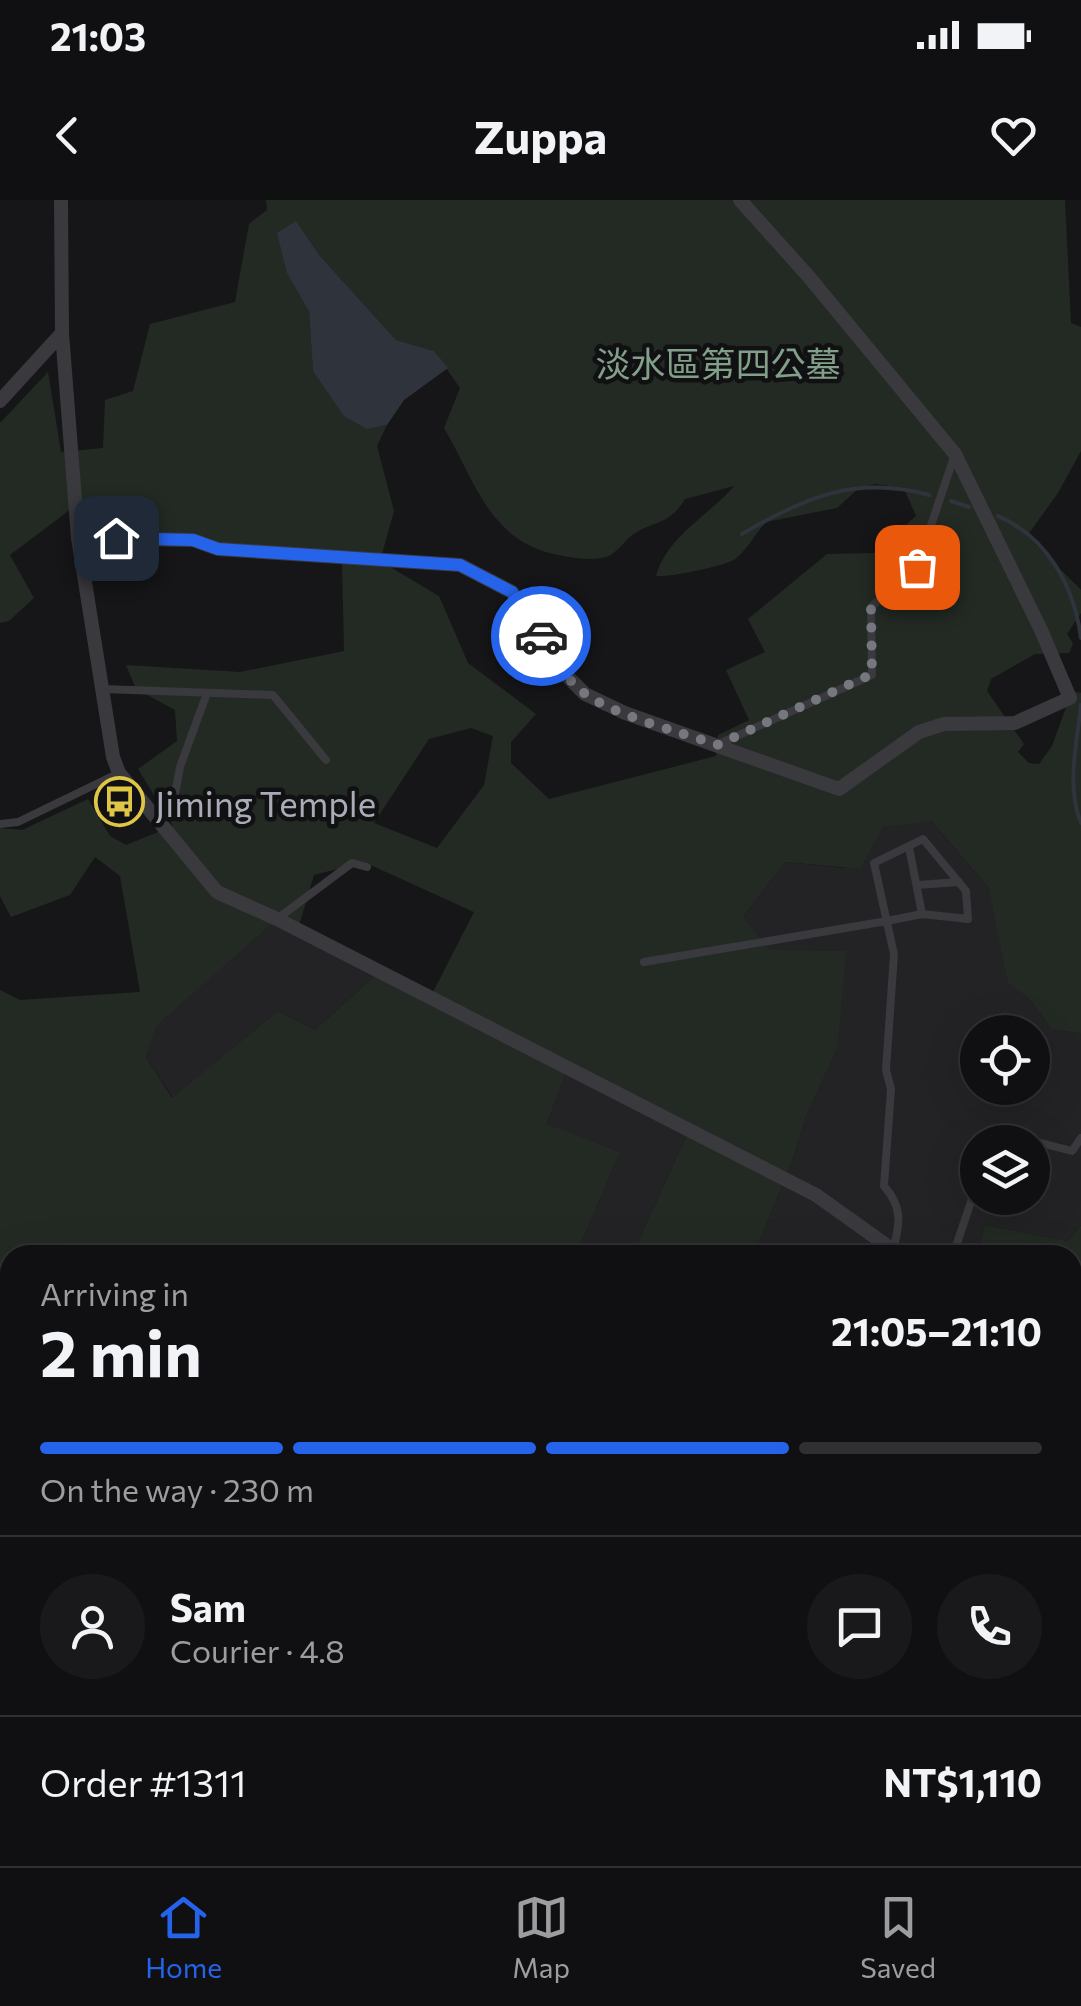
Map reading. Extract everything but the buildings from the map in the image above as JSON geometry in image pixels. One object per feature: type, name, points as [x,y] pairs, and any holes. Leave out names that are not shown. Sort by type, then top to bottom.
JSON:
[{"type":"street","points":[[61,200],[62,333],[78,538],[113,756],[119,772],[217,892],[816,1195],[886,1245]]},
{"type":"street","points":[[78,538],[193,540],[218,549],[460,565],[512,592],[566,675],[585,694],[839,789],[918,732],[944,724],[1014,724],[1070,698],[1042,630],[955,454],[740,200]]},
{"type":"street","points":[[0,401],[62,333]]},
{"type":"lane","points":[[717,745],[872,674],[871,607],[917,567],[955,454]]},
{"type":"lane","points":[[102,689],[273,695],[326,760]]},
{"type":"lane","points":[[174,800],[180,767],[207,693]]},
{"type":"lane","points":[[0,824],[18,822],[119,772]]},
{"type":"lane","points":[[644,962],[887,921],[922,914],[968,919],[966,891],[923,839],[874,863],[887,921],[894,954],[884,1186],[898,1202],[897,1245]]},
{"type":"lane","points":[[909,847],[922,914]]},
{"type":"lane","points":[[277,919],[352,863],[367,867]]},
{"type":"lane","points":[[916,885],[959,882]]},
{"type":"lane","points":[[1050,1145],[1072,1151],[1081,1138]]},
{"type":"lane","points":[[956,1245],[967,1215]]},
{"type":"shaded area","points":[[296,221],[320,256],[396,340],[434,351],[448,368],[404,400],[387,425],[367,429],[344,416],[313,371],[309,311],[287,273],[277,233]]},
{"type":"shaded area","points":[[928,818],[988,887],[1009,982],[1041,1015],[960,1015],[960,1105],[1050,1105],[1050,1027],[1081,1033],[1081,1225],[1068,1241],[985,1225],[980,1245],[758,1245],[808,1111],[765,957],[672,942],[743,917],[785,862],[853,866],[869,851],[883,827]]},
{"type":"shaded area","points":[[277,918],[382,969],[315,1030],[278,1011],[173,1098],[146,1057],[155,1026]]},
{"type":"shaded area","points":[[567,1064],[690,1128],[637,1245],[580,1245],[620,1152],[547,1125]]},
{"type":"green space","name":"淡水區第四公墓","points":[[266,200],[1065,200],[1071,323],[1081,327],[1081,451],[1058,493],[1027,536],[1081,590],[1081,613],[1067,634],[1073,643],[1069,653],[1035,654],[991,679],[987,691],[1024,744],[1018,752],[1029,763],[1039,764],[1052,746],[1072,691],[1081,693],[1081,1033],[1052,1030],[1050,1015],[1041,1015],[1008,982],[988,887],[931,821],[883,827],[860,869],[785,862],[743,917],[770,950],[846,951],[838,1046],[808,1111],[758,1245],[637,1245],[690,1128],[568,1065],[547,1124],[620,1152],[580,1245],[0,1245],[0,990],[20,1000],[140,992],[120,876],[95,857],[70,895],[11,917],[0,896],[0,828],[22,830],[88,799],[110,836],[126,845],[173,826],[138,769],[177,741],[175,710],[136,689],[126,665],[240,672],[344,651],[342,562],[84,535],[75,506],[10,555],[34,598],[9,621],[0,623],[0,423],[48,372],[61,452],[103,448],[105,400],[133,391],[150,324],[235,302],[249,224],[267,210]],"holes":[[[296,221],[320,256],[396,340],[434,351],[460,388],[444,428],[487,507],[516,537],[535,548],[576,558],[606,557],[635,533],[668,517],[685,499],[734,486],[679,537],[656,576],[729,562],[766,522],[837,508],[858,489],[875,484],[904,488],[916,516],[874,553],[827,554],[748,619],[765,652],[726,670],[749,720],[718,735],[716,756],[549,799],[511,763],[511,742],[536,714],[468,663],[439,596],[380,561],[394,511],[377,446],[387,425],[367,429],[313,371]],[[471,728],[493,736],[484,785],[437,848],[374,823],[429,739]],[[364,862],[474,912],[432,994],[382,969],[315,1030],[278,1011],[172,1098],[146,1057],[156,1026],[277,919],[298,929],[314,875]]]},
{"type":"green space","points":[[985,1225],[1068,1241],[1081,1225],[1081,1245],[980,1245]]},
{"type":"waterway","points":[[742,534],[788,509],[832,493],[878,487],[929,495]]},
{"type":"waterway","points":[[951,501],[969,507]]},
{"type":"waterway","points":[[998,516],[1031,537],[1056,566],[1072,600],[1081,638]]},
{"type":"waterway","points":[[1081,705],[1073,780],[1081,823]]},
{"type":"way so far","points":[[541,636],[566,675],[585,694],[717,745],[872,674],[871,607],[917,567]]},
{"type":"place","name":"Jiming Temple","points":[[120,802]]},
{"type":"route","points":[[116,538],[193,540],[218,549],[460,565],[512,592],[541,636]]}]
